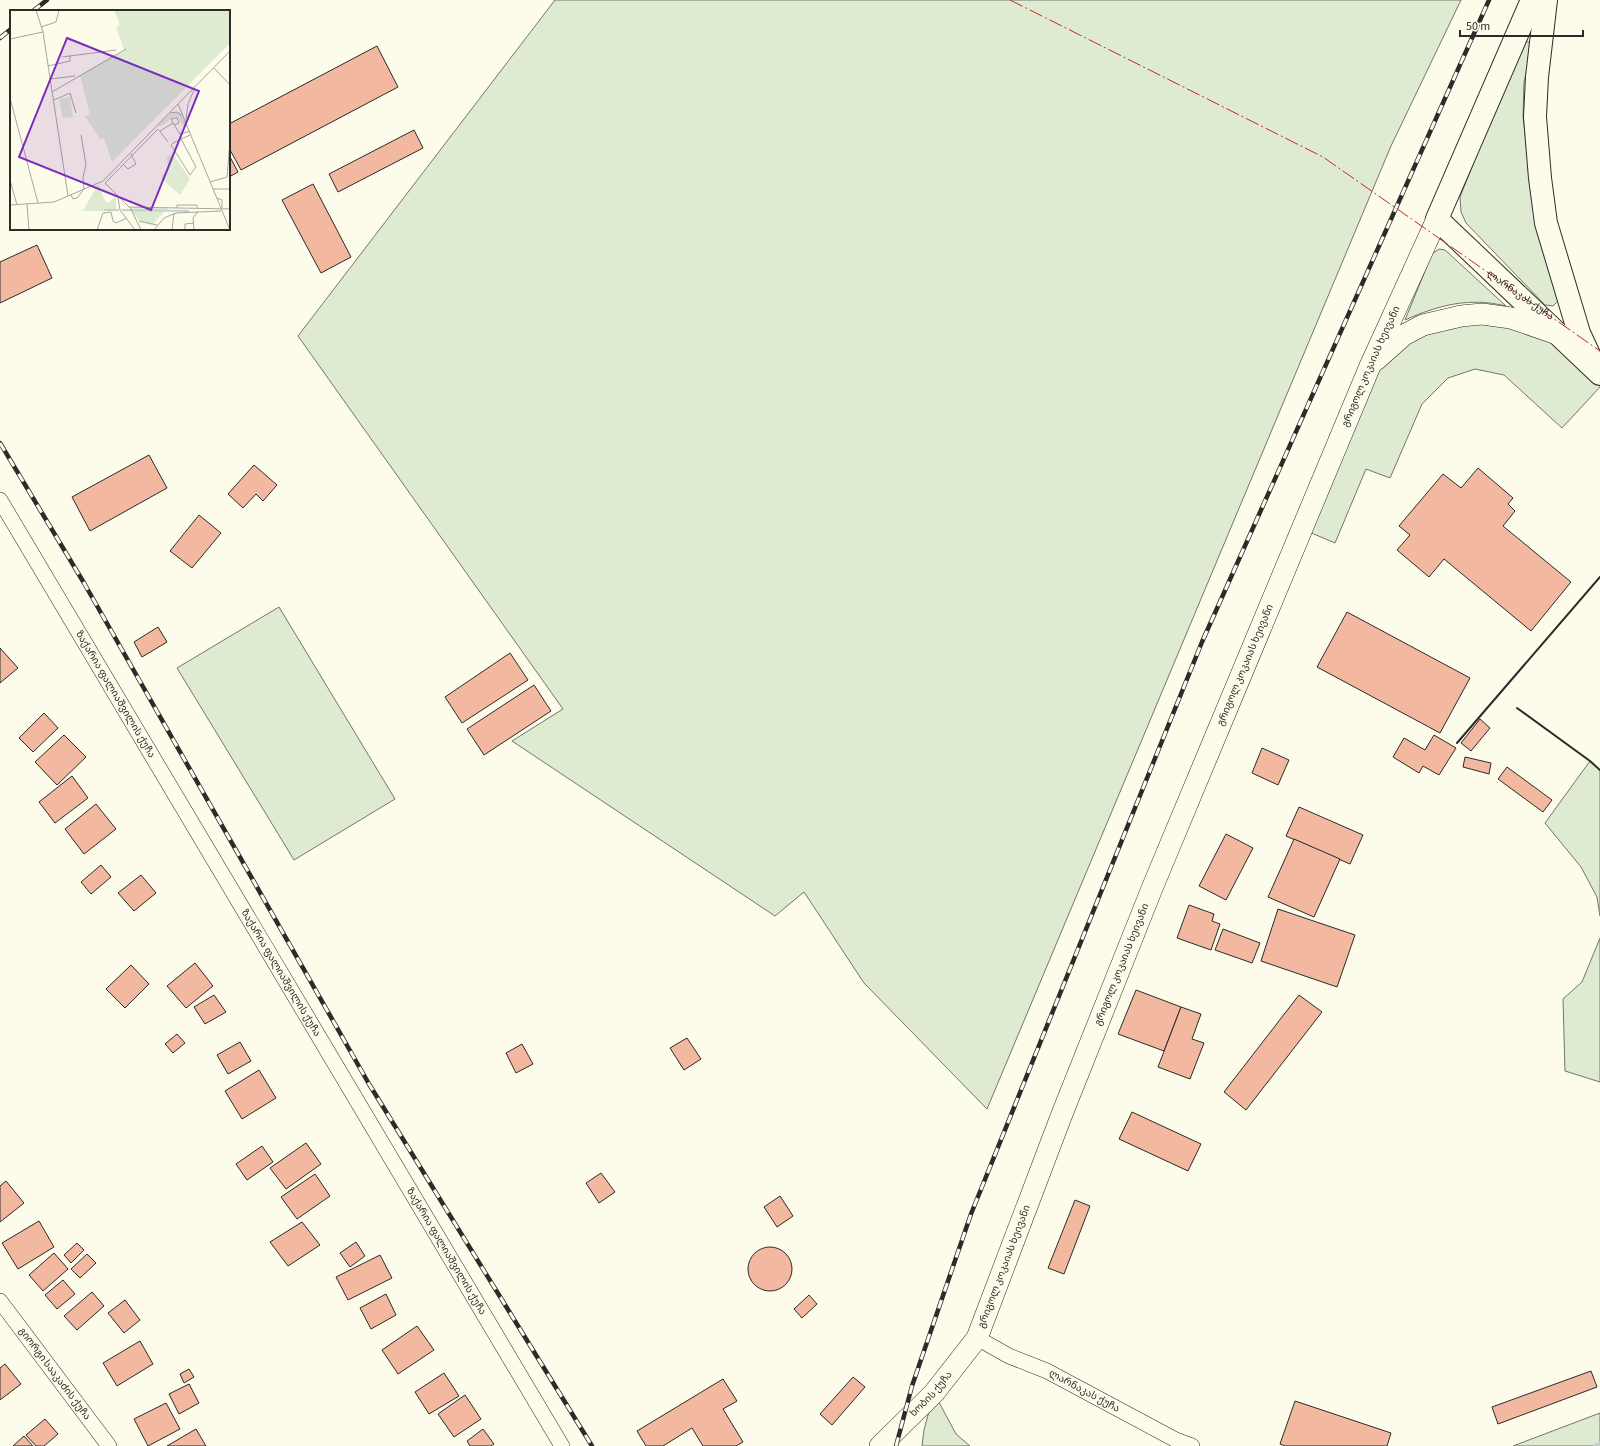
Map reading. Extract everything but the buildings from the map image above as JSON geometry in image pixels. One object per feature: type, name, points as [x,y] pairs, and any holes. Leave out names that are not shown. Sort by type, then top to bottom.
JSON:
[{"type":"highway","name":"გრიგოლ კოკაიას ხეივანი","points":[[1438,219],[1532,0]]},
{"type":"highway","points":[[1546,0],[1537,77],[1535,117],[1540,178],[1546,223],[1579,333],[1598,373]]},
{"type":"highway","name":"ლარნაკას ქუჩა","points":[[1438,219],[1598,373]]},
{"type":"main road","name":"გრიგოლ კოკაიას ხეივანი","points":[[977,1338],[1062,1114],[1153,886],[1370,366],[1438,219]]},
{"type":"main road","points":[[1370,366],[1404,335],[1423,325],[1461,316],[1482,314],[1511,318],[1560,335]]},
{"type":"main road","name":"ხობის ქუჩა","points":[[880,1446],[934,1393],[977,1338]]},
{"type":"street","name":"ზაქარია ფალიაშვილის ქუჩა","points":[[0,500],[562,1446]]},
{"type":"street","name":"გიორგი სააკაძის ქუჩა","points":[[0,1301],[109,1446]]},
{"type":"street","name":"ლარნაკას ქუჩა","points":[[977,1338],[1009,1356],[1047,1371],[1176,1440],[1192,1446]]},
{"type":"green space","points":[[555,0],[1461,0],[1391,146],[987,1109],[864,983],[804,892],[775,916],[512,741],[563,709],[298,336]]},
{"type":"green space","points":[[1525,41],[1532,43],[1532,49],[1524,82],[1523,116],[1538,229],[1558,301],[1553,306],[1545,305],[1466,223],[1461,212],[1460,197],[1521,44]]},
{"type":"green space","points":[[1439,249],[1445,250],[1506,306],[1479,302],[1454,304],[1430,310],[1405,320],[1432,254]]},
{"type":"green space","points":[[1461,316],[1560,335],[1600,374],[1600,387],[1562,428],[1504,375],[1475,369],[1448,378],[1422,404],[1390,478],[1366,469],[1335,543],[1302,529],[1370,366],[1404,335]]},
{"type":"green space","points":[[279,607],[395,799],[294,860],[177,668]]},
{"type":"green space","points":[[1590,761],[1600,770],[1600,916],[1597,897],[1581,867],[1545,823]]},
{"type":"green space","points":[[1600,938],[1600,1082],[1565,1071],[1563,999],[1582,982]]},
{"type":"green space","points":[[934,1393],[956,1434],[970,1446],[922,1446],[924,1430]]},
{"type":"green space","points":[[1600,1413],[1600,1446],[1513,1446]]},
{"type":"waterway","points":[[1596,1446],[1600,1444]]},
{"type":"railway","points":[[34,10],[47,0]]},
{"type":"railway","points":[[896,1446],[912,1386],[971,1214],[1202,642],[1489,0]]},
{"type":"railway","points":[[0,38],[10,30]]},
{"type":"railway","points":[[0,443],[84,583],[369,1084],[592,1446]]},
{"type":"wall","points":[[1457,743],[1600,577]]},
{"type":"wall","points":[[1517,708],[1590,761],[1600,770]]},
{"type":"power","points":[[1010,0],[1323,157],[1600,351]]}]
